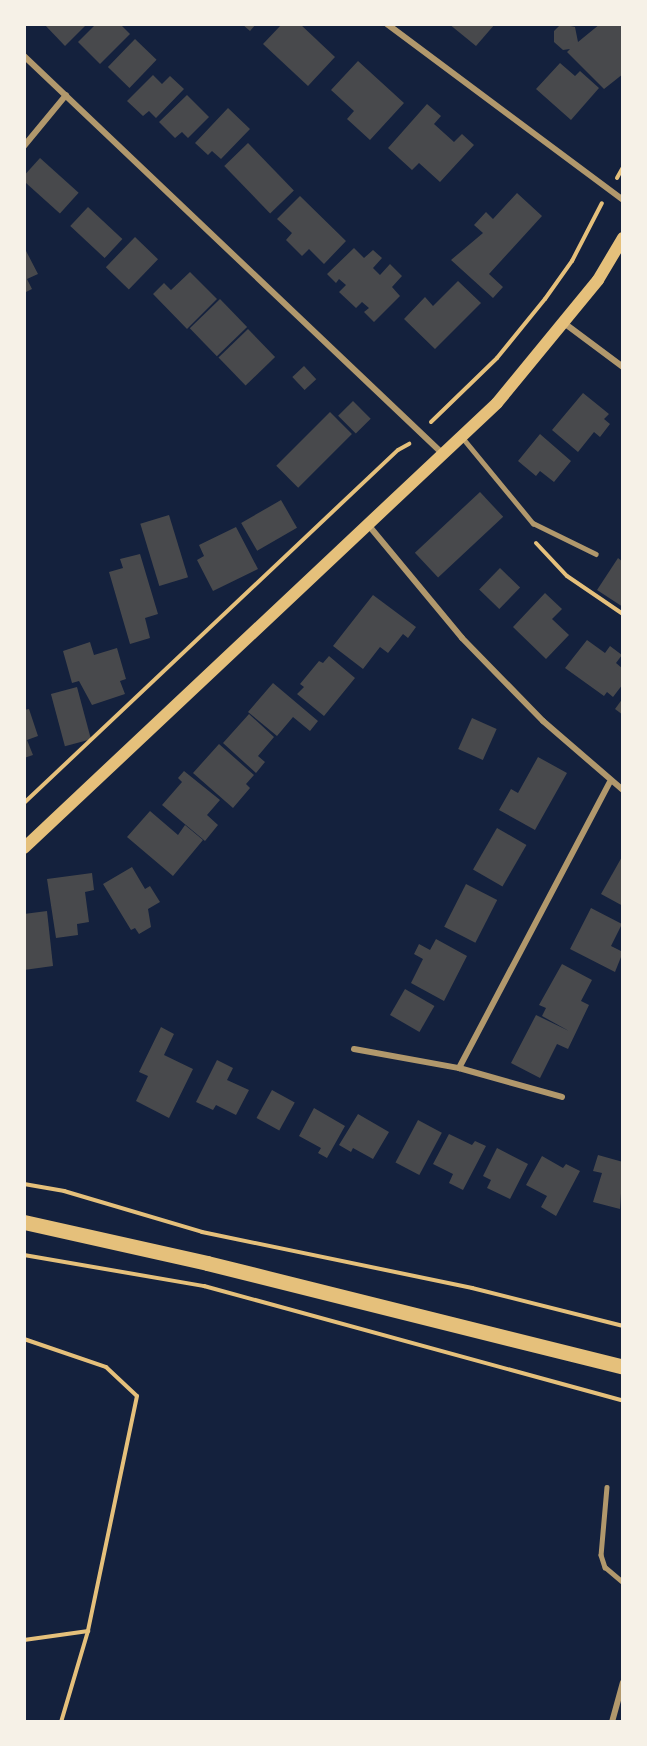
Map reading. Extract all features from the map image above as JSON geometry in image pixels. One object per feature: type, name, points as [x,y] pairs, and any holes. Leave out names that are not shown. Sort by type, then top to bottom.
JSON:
[{"type":"main road","points":[[24,848],[312,576],[370,526],[445,455],[564,323],[598,280],[623,238]]},
{"type":"main road","points":[[24,1222],[207,1263],[623,1367]]},
{"type":"street","points":[[387,24],[623,200]]},
{"type":"street","points":[[24,56],[445,455]]},
{"type":"street","points":[[24,146],[66,95]]},
{"type":"street","points":[[564,323],[623,367]]},
{"type":"street","points":[[370,526],[462,638],[610,782],[623,790]]},
{"type":"street","points":[[459,1068],[610,782]]},
{"type":"street","points":[[354,1049],[459,1068],[562,1097]]},
{"type":"street","points":[[612,1722],[623,1682]]},
{"type":"lane","points":[[462,437],[533,523],[596,554]]},
{"type":"lane","points":[[607,1487],[601,1555],[606,1567],[623,1582]]},
{"type":"path","points":[[24,803],[421,432],[497,358],[568,267],[623,167]]},
{"type":"path","points":[[24,1184],[64,1191],[202,1232],[472,1288],[623,1326]]},
{"type":"path","points":[[24,1255],[204,1286],[623,1401]]},
{"type":"path","points":[[24,1339],[106,1367],[137,1396],[88,1631],[61,1722]]},
{"type":"path","points":[[24,1640],[88,1631]]},
{"type":"building","points":[[44,24],[87,24],[65,46]]},
{"type":"building","points":[[96,24],[120,24],[130,34],[100,64],[78,42]]},
{"type":"building","points":[[242,24],[256,24],[250,31]]},
{"type":"building","points":[[282,24],[300,24],[335,57],[308,86],[263,44]]},
{"type":"building","points":[[449,24],[495,24],[476,46]]},
{"type":"building","points":[[561,24],[575,27],[578,42],[600,24],[623,24],[623,74],[604,89],[567,52],[570,49],[563,50],[554,42],[554,31]]},
{"type":"building","points":[[135,39],[157,60],[129,88],[108,67]]},
{"type":"building","points":[[358,61],[404,103],[370,140],[347,119],[354,111],[331,90]]},
{"type":"building","points":[[560,63],[575,76],[580,71],[599,88],[571,120],[536,89]]},
{"type":"building","points":[[153,75],[162,84],[170,76],[184,89],[156,118],[149,111],[143,116],[127,101]]},
{"type":"building","points":[[187,95],[209,117],[188,138],[182,132],[175,138],[159,122]]},
{"type":"building","points":[[427,104],[441,116],[434,124],[454,142],[462,134],[474,145],[440,182],[419,163],[412,170],[388,148]]},
{"type":"building","points":[[228,108],[250,129],[221,159],[212,151],[208,155],[195,143]]},
{"type":"building","points":[[248,143],[294,190],[270,213],[224,166]]},
{"type":"building","points":[[40,158],[79,193],[60,214],[24,181],[24,176]]},
{"type":"building","points":[[517,193],[542,216],[489,274],[503,287],[493,298],[451,260],[483,233],[474,225],[486,212],[493,219]]},
{"type":"building","points":[[300,196],[346,241],[324,264],[309,249],[302,256],[286,240],[292,233],[277,219]]},
{"type":"building","points":[[88,207],[122,239],[105,258],[70,226]]},
{"type":"building","points":[[135,237],[158,259],[129,289],[106,267]]},
{"type":"building","points":[[24,247],[38,274],[27,279],[32,289],[24,293]]},
{"type":"building","points":[[354,248],[364,258],[373,250],[382,258],[373,268],[380,275],[390,264],[402,276],[392,287],[400,296],[374,322],[364,312],[369,308],[362,302],[356,308],[339,292],[346,285],[339,279],[336,283],[327,274]]},
{"type":"building","points":[[190,272],[217,299],[187,329],[153,294],[164,283],[171,290]]},
{"type":"building","points":[[458,281],[481,303],[435,349],[404,319],[425,297],[433,306]]},
{"type":"building","points":[[220,299],[247,327],[217,356],[190,328]]},
{"type":"building","points":[[248,329],[275,357],[246,386],[219,357]]},
{"type":"building","points":[[304,366],[316,379],[305,390],[292,377]]},
{"type":"building","points":[[583,393],[609,414],[604,419],[610,424],[600,437],[594,432],[578,452],[552,430]]},
{"type":"building","points":[[353,401],[371,419],[356,434],[338,416]]},
{"type":"building","points":[[330,412],[352,434],[298,488],[276,466]]},
{"type":"building","points":[[540,434],[571,461],[554,482],[540,471],[536,476],[518,461]]},
{"type":"building","points":[[480,492],[503,517],[438,578],[415,553]]},
{"type":"building","points":[[281,500],[297,528],[257,551],[241,523]]},
{"type":"building","points":[[169,515],[188,577],[159,586],[140,524]]},
{"type":"building","points":[[236,527],[258,569],[213,591],[197,560],[204,556],[199,545]]},
{"type":"building","points":[[140,554],[158,614],[145,618],[150,638],[130,644],[109,572],[123,568],[120,559]]},
{"type":"building","points":[[618,558],[623,562],[623,607],[597,590]]},
{"type":"building","points":[[500,568],[520,587],[499,609],[479,590]]},
{"type":"building","points":[[545,593],[562,609],[552,619],[569,635],[546,659],[513,627]]},
{"type":"building","points":[[373,595],[416,627],[408,638],[403,634],[388,653],[380,647],[363,669],[333,646]]},
{"type":"building","points":[[587,640],[605,653],[610,646],[622,655],[616,663],[623,669],[623,684],[613,697],[607,692],[604,696],[565,668]]},
{"type":"building","points":[[90,642],[94,655],[117,648],[126,679],[120,681],[125,694],[92,705],[79,681],[72,683],[63,651]]},
{"type":"building","points":[[329,656],[355,678],[324,716],[297,694],[304,687],[300,684],[319,661],[323,663]]},
{"type":"building","points":[[273,683],[318,721],[310,731],[293,717],[277,736],[248,712]]},
{"type":"building","points":[[77,687],[91,739],[65,746],[51,694]]},
{"type":"building","points":[[623,698],[623,715],[615,709]]},
{"type":"building","points":[[29,709],[38,736],[27,740],[33,755],[24,758],[24,710]]},
{"type":"building","points":[[249,714],[274,737],[258,756],[265,762],[256,773],[223,743]]},
{"type":"building","points":[[472,718],[497,729],[483,760],[458,749]]},
{"type":"building","points":[[219,744],[254,775],[246,784],[250,788],[233,808],[193,773]]},
{"type":"building","points":[[538,757],[567,773],[535,830],[499,810],[511,789],[518,793]]},
{"type":"building","points":[[184,771],[220,800],[207,815],[218,825],[205,841],[162,805],[182,782],[178,778]]},
{"type":"building","points":[[150,811],[178,835],[185,825],[203,840],[173,876],[127,837]]},
{"type":"building","points":[[497,828],[526,845],[502,887],[473,870]]},
{"type":"building","points":[[623,855],[623,906],[601,894]]},
{"type":"building","points":[[132,867],[145,889],[150,886],[160,902],[148,909],[151,927],[139,934],[135,928],[131,930],[103,884]]},
{"type":"building","points":[[92,873],[94,890],[85,892],[89,922],[77,924],[78,935],[56,938],[47,879]]},
{"type":"building","points":[[466,884],[497,900],[475,943],[444,927]]},
{"type":"building","points":[[591,908],[622,924],[611,946],[623,952],[615,972],[570,949]]},
{"type":"building","points":[[47,911],[53,966],[24,970],[24,914]]},
{"type":"building","points":[[436,939],[467,956],[444,1001],[411,983],[423,959],[414,954],[419,944],[430,950]]},
{"type":"building","points":[[562,964],[592,980],[581,1001],[589,1005],[568,1049],[557,1044],[540,1078],[511,1063],[536,1015],[569,1031],[542,1016],[546,1008],[539,1005]]},
{"type":"building","points":[[405,989],[434,1006],[419,1032],[390,1015]]},
{"type":"building","points":[[161,1027],[174,1034],[164,1055],[193,1069],[169,1118],[136,1101],[148,1076],[139,1072]]},
{"type":"building","points":[[217,1060],[233,1068],[227,1080],[249,1090],[236,1115],[216,1105],[213,1110],[196,1102]]},
{"type":"building","points":[[272,1090],[295,1103],[279,1131],[256,1118]]},
{"type":"building","points":[[314,1108],[345,1126],[327,1158],[318,1153],[321,1148],[299,1136]]},
{"type":"building","points":[[358,1114],[389,1132],[373,1159],[353,1148],[351,1152],[339,1145]]},
{"type":"building","points":[[418,1120],[442,1133],[419,1175],[395,1162]]},
{"type":"building","points":[[449,1134],[472,1145],[475,1141],[486,1146],[463,1190],[449,1183],[453,1174],[433,1164]]},
{"type":"building","points":[[497,1148],[528,1164],[510,1199],[487,1188],[491,1180],[483,1176]]},
{"type":"building","points":[[598,1155],[623,1162],[620,1209],[593,1202],[602,1173],[593,1171]]},
{"type":"building","points":[[542,1156],[563,1168],[566,1164],[580,1171],[556,1216],[541,1207],[547,1196],[526,1185]]}]
